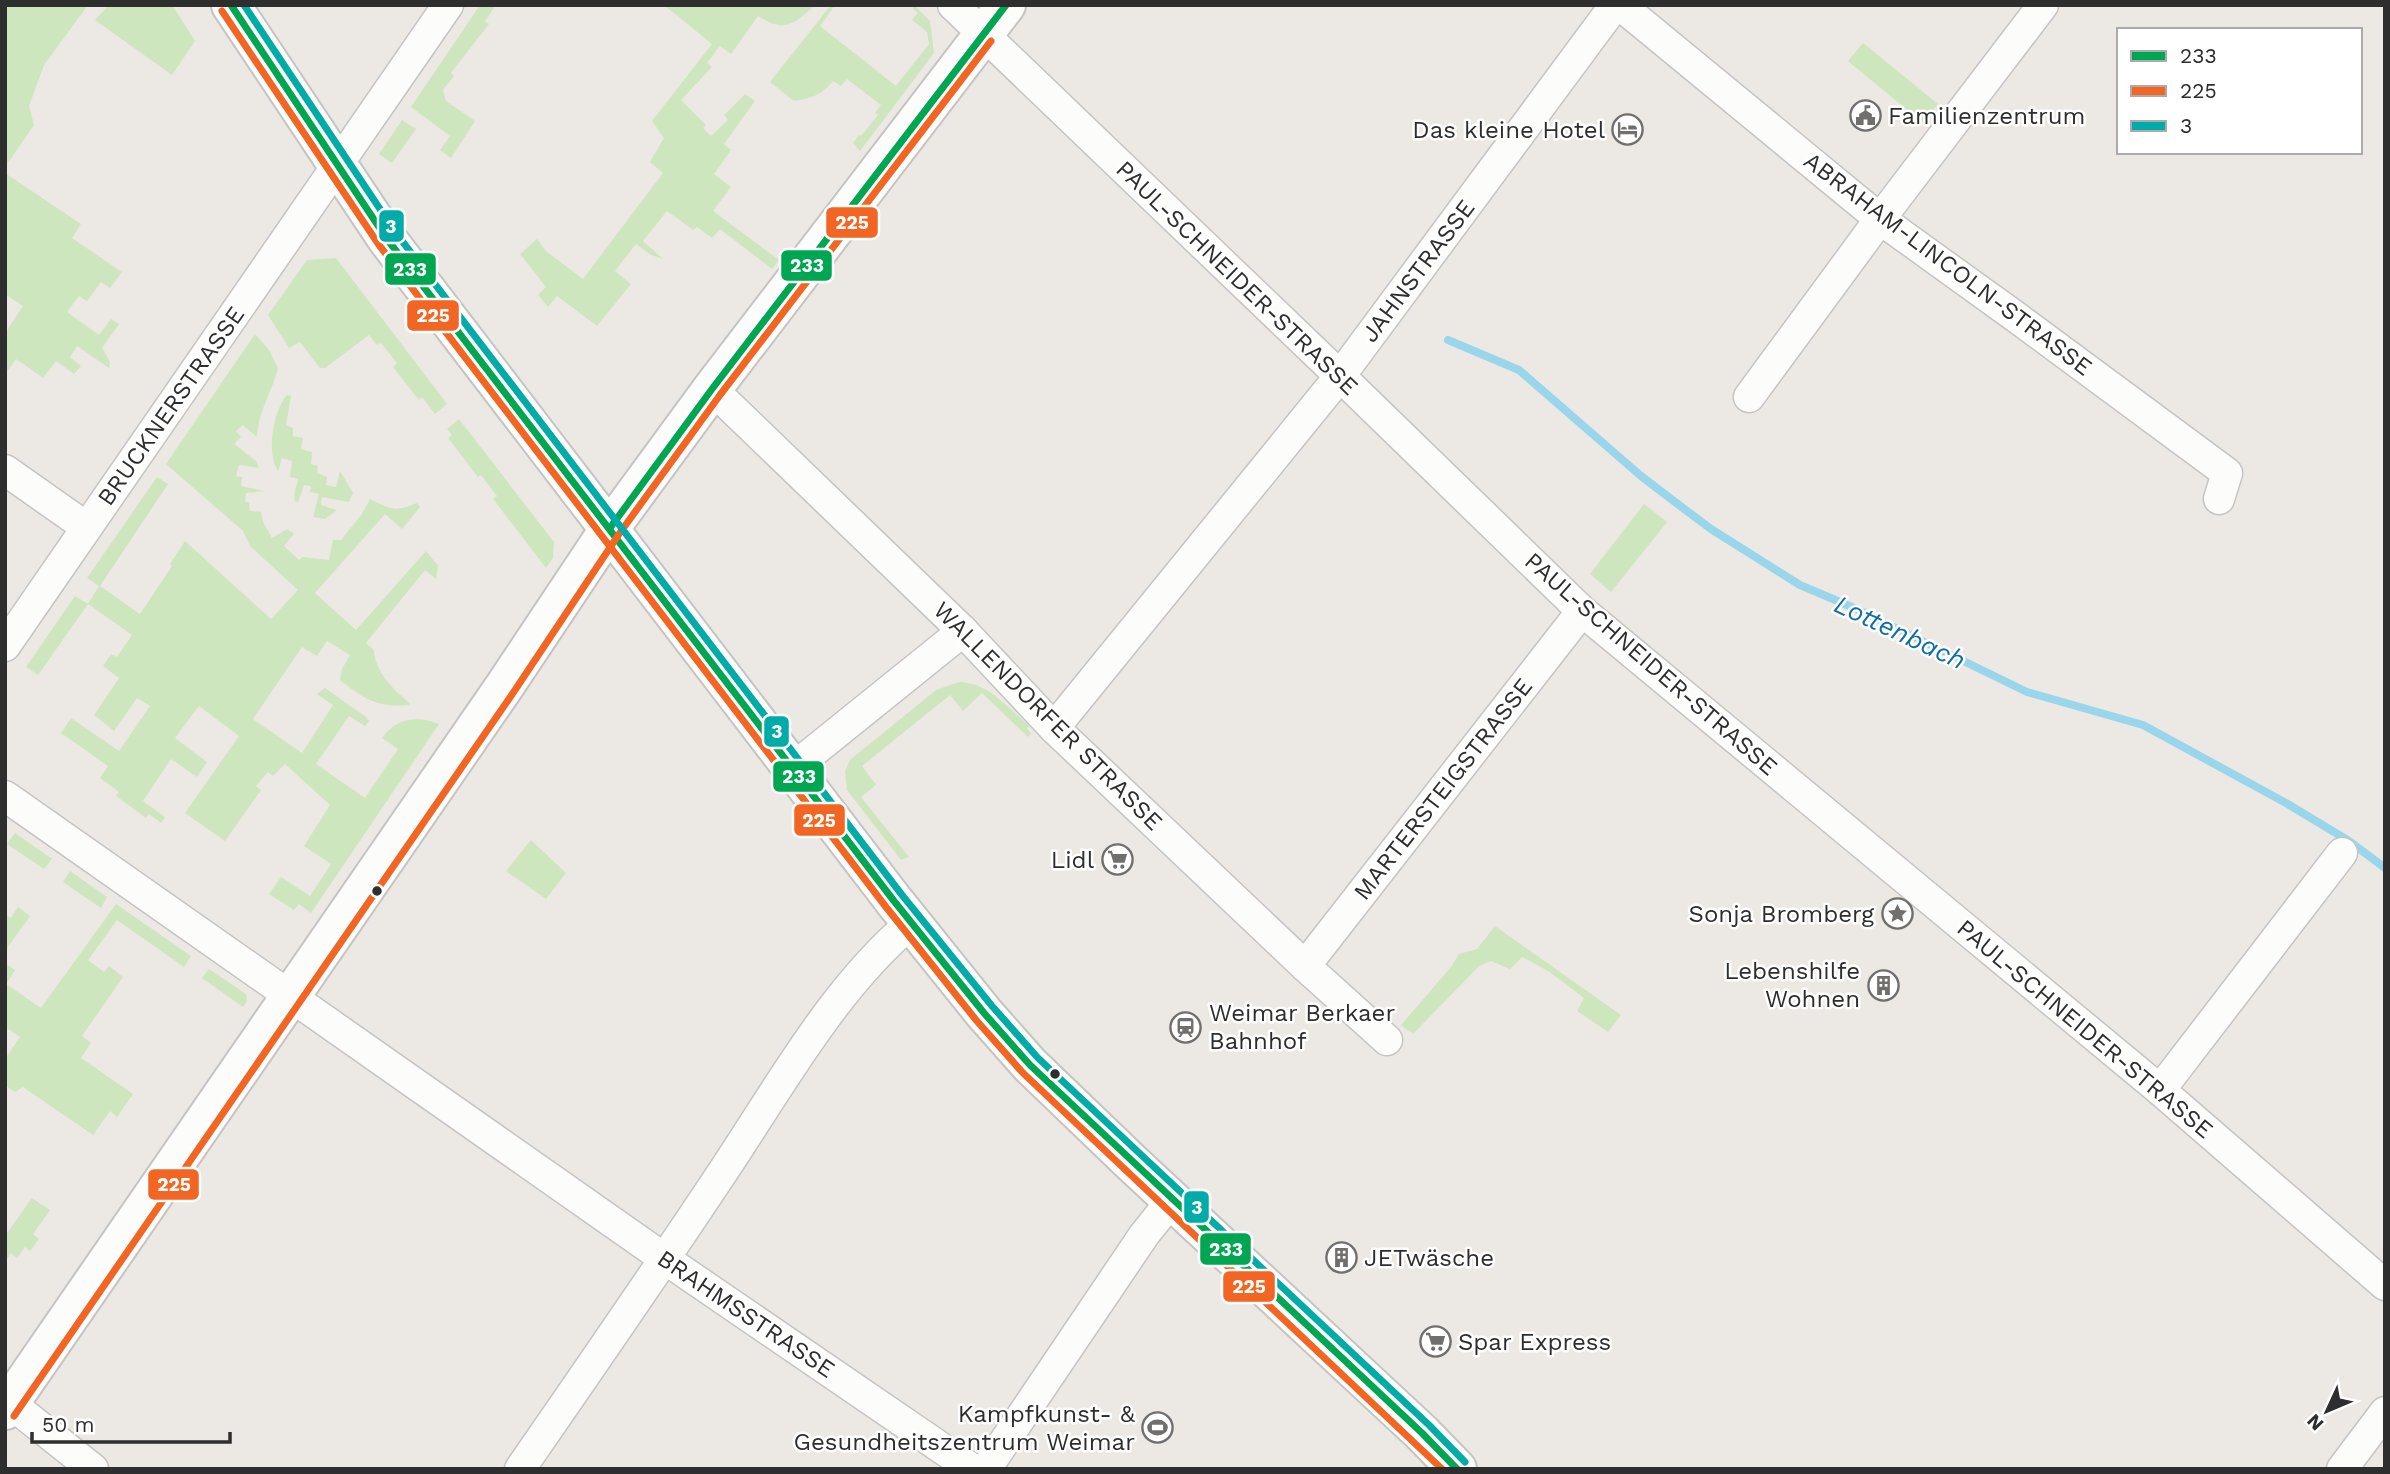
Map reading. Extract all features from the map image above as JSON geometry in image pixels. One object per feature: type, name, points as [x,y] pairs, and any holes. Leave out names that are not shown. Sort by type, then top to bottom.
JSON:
[{"type":"street","points":[[231,5],[387,239],[911,923],[1030,1065],[1423,1433],[1457,1469]]},
{"type":"street","name":"BRUCKNERSTRASSE","points":[[5,646],[448,5]]},
{"type":"street","name":"PAUL-SCHNEIDER-STRASSE","points":[[953,5],[1583,611],[2160,1090],[2385,1285]]},
{"type":"street","points":[[93,1469],[7,1404],[504,687],[610,528],[712,388],[1006,5]]},
{"type":"street","name":"ABRAHAM-LINCOLN-STRASSE","points":[[1618,5],[1880,219],[2227,473],[2219,499]]},
{"type":"street","name":"JAHNSTRASSE","points":[[1054,728],[1340,376],[1618,5]]},
{"type":"street","points":[[1749,397],[2043,5]]},
{"type":"street","name":"WALLENDORFER STRASSE","points":[[712,388],[963,631],[1054,728],[1304,966],[1387,1040]]},
{"type":"street","points":[[5,470],[86,527]]},
{"type":"street","name":"MARTERSTEIGSTRASSE","points":[[1304,966],[1583,611]]},
{"type":"street","points":[[793,768],[963,631]]},
{"type":"street","name":"BRAHMSSTRASSE","points":[[5,796],[665,1259],[972,1469]]},
{"type":"street","points":[[2160,1090],[2342,853]]},
{"type":"street","points":[[520,1469],[665,1259],[807,1044],[861,972],[911,923]]},
{"type":"street","points":[[986,1469],[1144,1235],[1172,1200]]},
{"type":"street","points":[[2342,1469],[2385,1412]]},
{"type":"green space","points":[[5,5],[88,5],[44,65],[29,106],[34,125],[5,167]]},
{"type":"green space","points":[[109,5],[172,5],[195,41],[172,75],[95,20]]},
{"type":"green space","points":[[480,5],[496,5],[485,21],[489,24],[451,73],[454,76],[443,90],[446,101],[475,121],[451,158],[440,150],[450,136],[411,107]]},
{"type":"green space","points":[[664,5],[813,7],[787,25],[774,24],[758,16],[731,54],[720,46],[707,63],[712,67],[681,100],[706,125],[703,128],[711,136],[728,120],[724,115],[745,94],[755,101],[724,144],[731,150],[714,174],[731,187],[713,211],[779,260],[772,269],[720,229],[712,238],[697,227],[693,230],[667,211],[643,241],[663,259],[651,255],[636,244],[615,271],[631,284],[597,326],[557,296],[548,307],[538,295],[546,287],[520,254],[537,239],[546,251],[583,279],[663,173],[650,162],[664,138],[652,121],[712,44]]},
{"type":"green space","points":[[831,5],[835,5],[820,26],[896,86],[929,44],[927,32],[912,20],[918,13],[913,9],[914,5],[930,21],[934,53],[860,151],[853,143],[878,115],[875,113],[881,105],[847,79],[841,86],[833,81],[816,95],[794,101],[770,82]]},
{"type":"green space","points":[[1863,43],[1938,104],[1923,123],[1848,61]]},
{"type":"green space","points":[[402,120],[416,129],[392,163],[379,154]]},
{"type":"green space","points":[[5,173],[81,224],[72,238],[122,272],[110,288],[101,282],[87,301],[79,296],[67,312],[99,335],[111,319],[119,324],[102,348],[110,362],[109,368],[77,346],[70,357],[81,366],[74,374],[56,361],[43,378],[16,359],[5,374],[5,333],[23,306],[5,294]]},
{"type":"green space","points":[[336,258],[447,404],[435,414],[422,397],[419,400],[393,367],[397,363],[381,343],[377,345],[369,335],[325,368],[320,368],[300,342],[289,348],[268,315],[307,260]]},
{"type":"green space","points":[[255,334],[269,350],[278,368],[260,419],[257,437],[243,425],[236,431],[241,437],[234,444],[256,461],[259,468],[239,465],[236,476],[242,477],[241,486],[264,491],[246,493],[245,501],[249,503],[250,511],[261,512],[272,538],[287,529],[294,534],[284,546],[299,560],[302,557],[329,560],[333,540],[341,540],[362,514],[370,499],[393,509],[417,503],[420,507],[402,529],[385,514],[315,593],[356,630],[426,551],[438,566],[436,579],[425,570],[366,643],[374,650],[377,665],[386,680],[409,705],[398,706],[372,701],[348,687],[340,680],[342,669],[350,655],[327,641],[317,656],[302,647],[253,719],[302,753],[333,705],[317,694],[325,688],[369,721],[365,726],[349,716],[316,764],[365,798],[398,749],[382,738],[387,731],[400,722],[415,719],[439,724],[311,913],[299,904],[294,910],[269,894],[281,877],[310,896],[331,864],[304,846],[330,805],[285,764],[273,776],[268,772],[256,786],[261,790],[225,841],[185,813],[239,736],[199,706],[175,738],[207,762],[197,777],[171,759],[143,801],[165,817],[161,823],[149,814],[146,818],[116,796],[119,792],[100,778],[108,766],[61,733],[71,718],[119,751],[150,706],[137,698],[114,731],[94,715],[119,678],[103,666],[111,654],[117,657],[132,635],[88,604],[99,586],[87,578],[157,477],[168,484],[100,586],[140,614],[185,541],[271,619],[298,590],[250,546],[243,531],[166,464]]},
{"type":"green space","points":[[287,395],[291,396],[286,425],[293,428],[293,436],[303,438],[301,449],[312,452],[311,464],[318,466],[317,473],[327,477],[326,485],[336,487],[340,471],[353,493],[349,502],[322,497],[321,505],[337,510],[325,519],[313,517],[319,494],[310,492],[311,486],[304,485],[298,502],[295,501],[298,479],[290,477],[292,461],[282,458],[278,471],[274,464],[272,444],[275,422]]},
{"type":"green space","points":[[459,419],[554,542],[553,558],[546,568],[493,499],[497,496],[481,475],[478,477],[448,438],[452,435],[447,429]]},
{"type":"green space","points":[[1644,504],[1667,522],[1611,592],[1590,574]]},
{"type":"green space","points":[[75,596],[88,604],[38,675],[26,667]]},
{"type":"green space","points":[[959,682],[970,683],[989,691],[1029,726],[1027,729],[1031,733],[1028,737],[982,693],[963,711],[950,695],[862,766],[876,785],[861,797],[909,857],[901,860],[847,790],[845,771],[850,760],[936,690]]},
{"type":"green space","points":[[15,833],[52,859],[44,869],[7,844]]},
{"type":"green space","points":[[531,840],[566,873],[546,899],[506,871]]},
{"type":"green space","points":[[70,871],[107,897],[101,908],[63,882]]},
{"type":"green space","points":[[116,904],[191,956],[184,967],[117,920],[88,960],[104,972],[109,966],[123,977],[82,1036],[91,1043],[81,1058],[133,1094],[117,1117],[110,1111],[93,1135],[23,1087],[15,1092],[5,1085],[5,1059],[20,1037],[5,1027],[5,963],[15,970],[6,984],[41,1008]]},
{"type":"green space","points":[[18,907],[30,916],[5,951],[5,914],[11,918]]},
{"type":"green space","points":[[1495,926],[1621,1015],[1608,1032],[1577,1011],[1584,998],[1548,971],[1522,957],[1510,969],[1491,961],[1479,966],[1414,1033],[1401,1025],[1459,954],[1477,949]]},
{"type":"green space","points":[[209,969],[246,994],[247,1001],[243,1007],[202,978]]},
{"type":"green space","points":[[32,1198],[50,1210],[33,1234],[39,1239],[30,1251],[25,1247],[17,1258],[11,1253],[5,1262],[5,1236]]},
{"type":"waterway","name":"Lottenbach","points":[[1448,340],[1519,370],[1641,476],[1711,529],[1800,585],[1861,611],[2027,692],[2143,725],[2286,803],[2349,841],[2385,868]]},
{"type":"transit line","name":"233","points":[[231,5],[387,239],[894,901],[984,1013],[1030,1065],[1457,1469]]},
{"type":"transit line","name":"3","points":[[244,5],[396,233],[902,895],[992,1006],[1038,1058],[1429,1425],[1465,1462]]},
{"type":"transit line","name":"233","points":[[610,528],[712,389],[1006,5]]},
{"type":"transit line","name":"225","points":[[222,11],[379,245],[886,907],[976,1020],[1023,1073],[1442,1469]]},
{"type":"transit line","name":"225","points":[[14,1416],[513,693],[619,534],[720,395],[991,41]]},
{"type":"place","name":"Familienzentrum","points":[[1865,116]]},
{"type":"place","name":"Das kleine Hotel","points":[[1628,130]]},
{"type":"place","name":"Lidl","points":[[1117,860]]},
{"type":"place","name":"Sonja Bromberg","points":[[1897,914]]},
{"type":"place","name":"Lebenshilfe Wohnen","points":[[1883,985]]},
{"type":"place","name":"Weimar Berkaer Bahnhof","points":[[1186,1027]]},
{"type":"place","name":"JETwäsche","points":[[1341,1258]]},
{"type":"place","name":"Spar Express","points":[[1435,1342]]},
{"type":"place","name":"Kampfkunst- & Gesundheitszentrum Weimar","points":[[1158,1428]]}]
